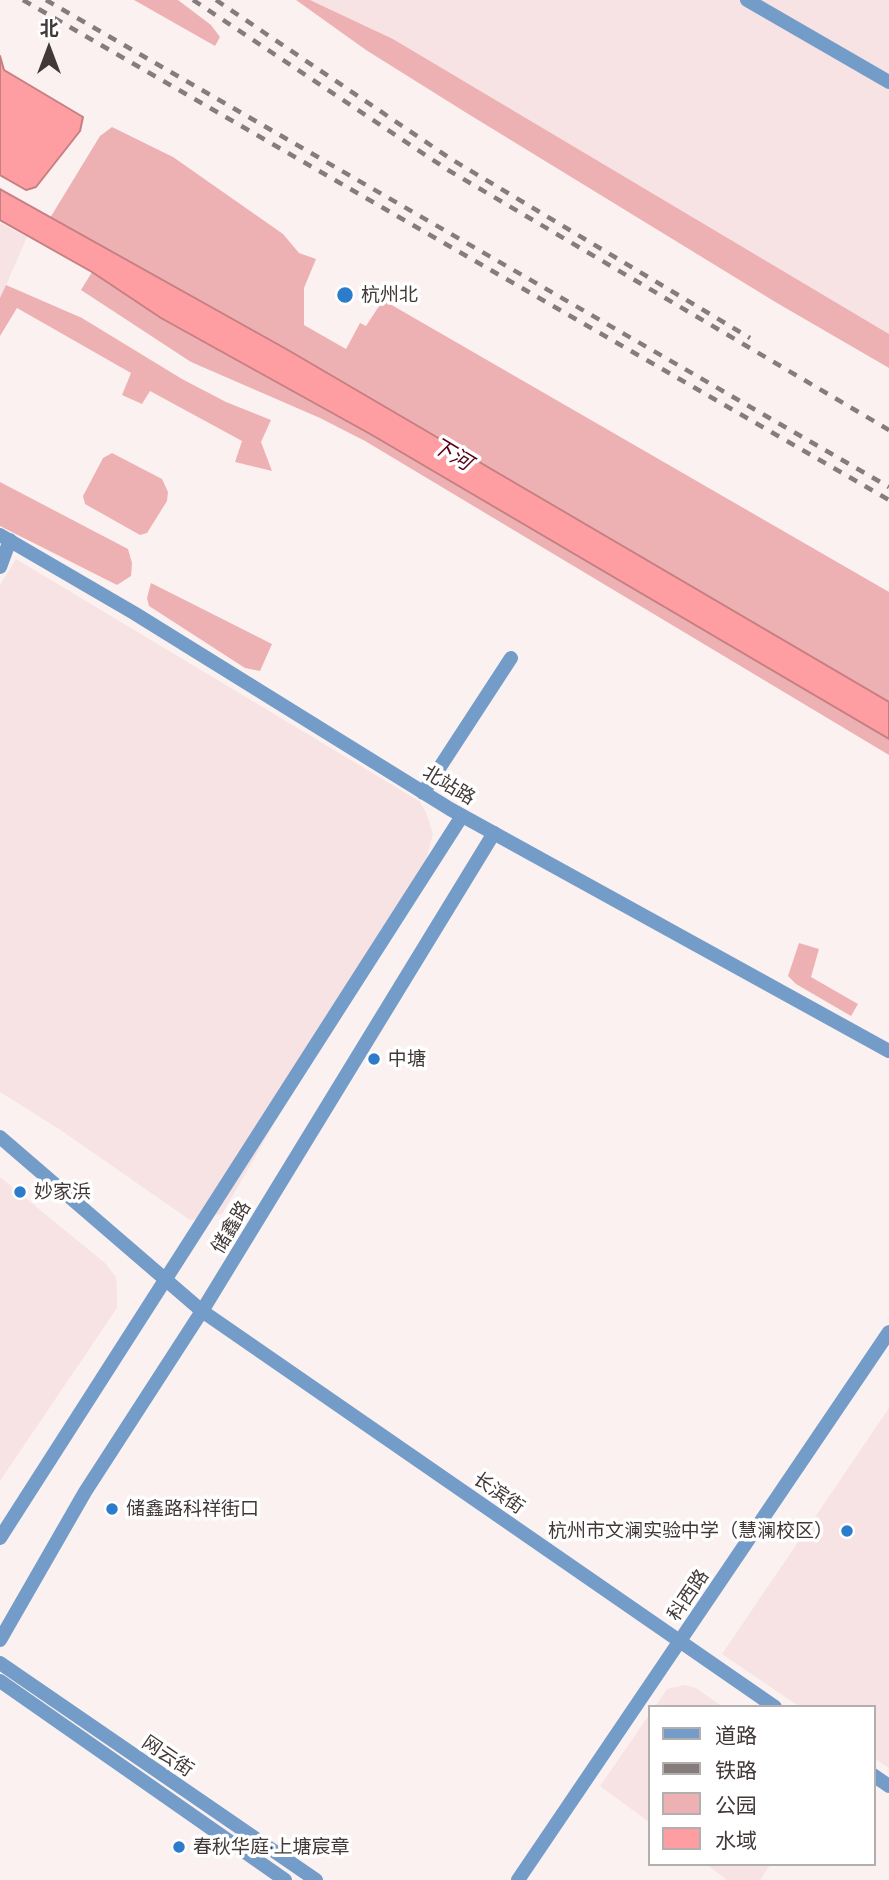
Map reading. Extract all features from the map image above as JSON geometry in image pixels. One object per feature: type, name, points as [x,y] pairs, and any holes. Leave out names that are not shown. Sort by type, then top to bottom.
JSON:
[{"type":"street","points":[[747,0],[889,82]]},
{"type":"street","points":[[0,568],[5,537]]},
{"type":"street","name":"北站路","points":[[5,537],[134,613],[462,816],[889,1051]]},
{"type":"street","points":[[424,793],[511,658]]},
{"type":"street","name":"储鑫路","points":[[0,1538],[462,816]]},
{"type":"street","name":"储鑫路","points":[[0,1640],[85,1492],[202,1311],[494,833]]},
{"type":"street","name":"长滨街","points":[[0,1137],[202,1311],[772,1705]]},
{"type":"street","name":"科西路","points":[[518,1880],[889,1332]]},
{"type":"street","name":"网云街","points":[[0,1663],[316,1880]]},
{"type":"street","name":"网云街","points":[[0,1681],[285,1880]]},
{"type":"shaded area","points":[[310,0],[889,0],[889,334],[393,39]]},
{"type":"shaded area","points":[[0,223],[27,237],[0,299]]},
{"type":"shaded area","points":[[16,559],[419,801],[426,812],[433,834],[425,864],[222,1214],[190,1220],[59,1129],[0,1092],[0,585]]},
{"type":"shaded area","points":[[0,1177],[106,1264],[116,1277],[117,1308],[0,1481]]},
{"type":"shaded area","name":"杭州市文澜实验中学（慧澜校区）","points":[[889,1408],[889,1768],[875,1758],[875,1705],[797,1705],[722,1654]]},
{"type":"shaded area","points":[[684,1685],[696,1688],[720,1705],[656,1705],[667,1689]]},
{"type":"shaded area","points":[[648,1716],[648,1821],[600,1786]]},
{"type":"shaded area","points":[[709,1866],[770,1866],[760,1880],[727,1880]]},
{"type":"green space","points":[[134,0],[178,0],[211,25],[220,37],[215,46]]},
{"type":"green space","points":[[296,0],[310,0],[393,39],[889,334],[889,368],[777,303],[465,112],[366,50]]},
{"type":"green space","points":[[112,127],[173,157],[283,234],[299,253],[316,259],[304,288],[304,325],[346,349],[360,323],[366,326],[383,300],[889,592],[889,702],[288,350],[50,218],[100,136]]},
{"type":"green space","points":[[92,272],[161,318],[372,435],[889,739],[889,755],[365,441],[320,418],[191,362],[81,290]]},
{"type":"green space","points":[[6,285],[82,318],[182,379],[226,402],[271,420],[261,442],[272,471],[235,462],[242,441],[150,391],[142,404],[122,395],[131,373],[17,308],[0,336],[0,298]]},
{"type":"green space","points":[[112,453],[162,479],[168,492],[167,501],[147,533],[140,535],[85,504],[83,496],[103,458]]},
{"type":"green space","points":[[0,482],[128,549],[132,563],[131,576],[117,585],[0,526]]},
{"type":"green space","points":[[151,583],[272,644],[260,671],[245,668],[149,606],[147,598]]},
{"type":"green space","points":[[799,943],[819,949],[811,977],[858,1004],[851,1016],[796,984],[788,976]]},
{"type":"water","points":[[0,56],[4,70],[83,117],[80,131],[36,187],[26,190],[0,175]]},
{"type":"water","name":"下河","points":[[0,189],[288,350],[889,702],[889,739],[372,435],[161,318],[92,272],[0,220]]},
{"type":"railway","points":[[23,0],[889,500]]},
{"type":"railway","points":[[46,0],[889,487]]},
{"type":"railway","points":[[193,0],[448,170],[889,430]]},
{"type":"railway","points":[[216,0],[451,159],[750,338]]},
{"type":"place","name":"杭州北","points":[[345,295]]},
{"type":"place","name":"中塘","points":[[374,1059]]},
{"type":"place","name":"妙家浜","points":[[20,1192]]},
{"type":"place","name":"储鑫路科祥街口","points":[[112,1509]]},
{"type":"place","name":"杭州市文澜实验中学（慧澜校区）","points":[[847,1531]]},
{"type":"place","name":"春秋华庭·上塘宸章","points":[[179,1847]]}]
